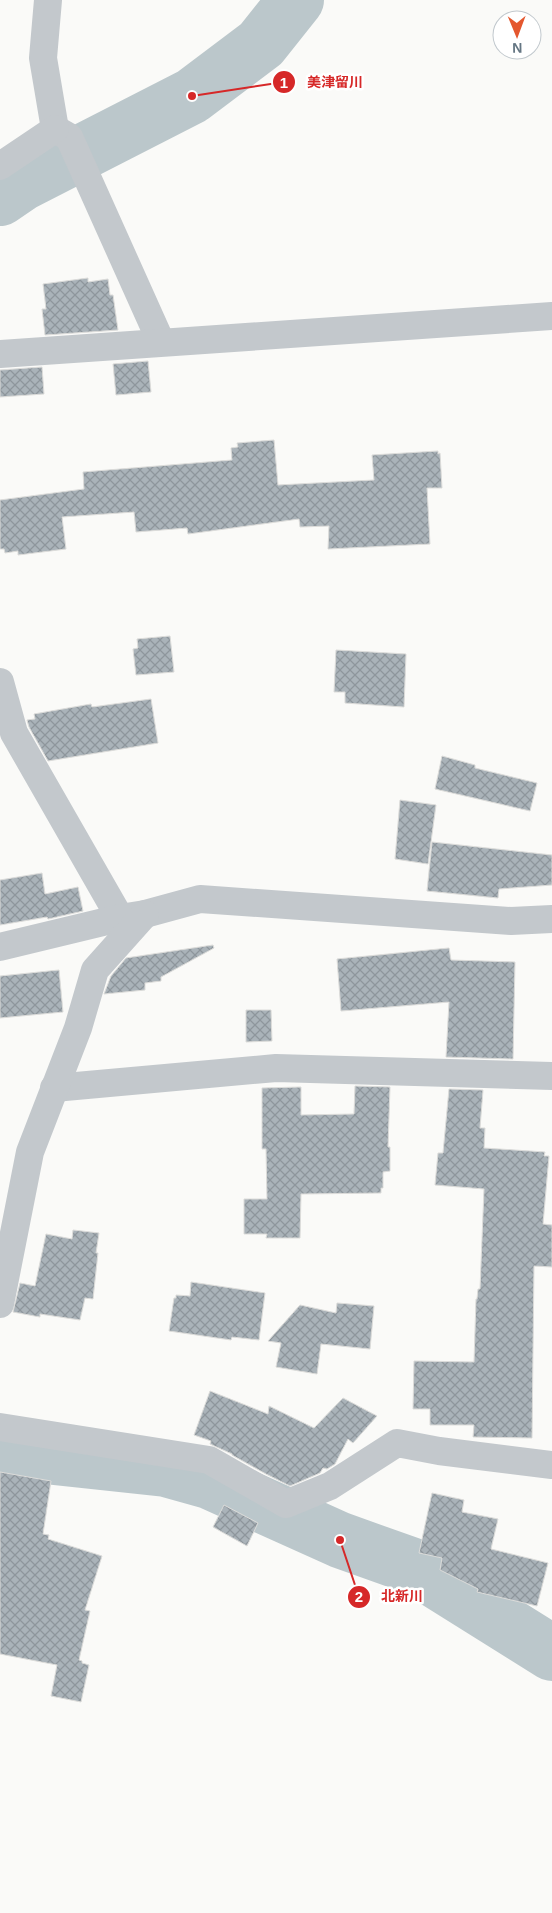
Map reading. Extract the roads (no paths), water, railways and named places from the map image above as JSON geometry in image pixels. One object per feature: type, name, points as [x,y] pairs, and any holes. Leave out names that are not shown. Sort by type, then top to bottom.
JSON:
[{"type":"street","points":[[48,0],[43,58],[62,133],[89,181],[161,342]]},
{"type":"street","points":[[0,166],[62,133]]},
{"type":"street","points":[[0,354],[552,316]]},
{"type":"street","points":[[0,682],[14,733],[132,916]]},
{"type":"street","points":[[0,947],[200,899],[511,920],[552,919]]},
{"type":"street","points":[[0,1304],[30,1152],[78,1028],[95,970],[132,916]]},
{"type":"street","points":[[54,1088],[276,1068],[552,1076]]},
{"type":"street","points":[[0,1426],[209,1460],[286,1504],[330,1486],[397,1443],[439,1451],[552,1465]]},
{"type":"waterway","points":[[0,198],[22,183],[192,96],[261,44],[296,0]]},
{"type":"waterway","points":[[0,1451],[166,1469],[209,1481],[340,1540],[413,1566],[552,1653]]},
{"type":"place","name":"美津留川","points":[[192,96]]},
{"type":"place","name":"北新川","points":[[340,1540]]}]
